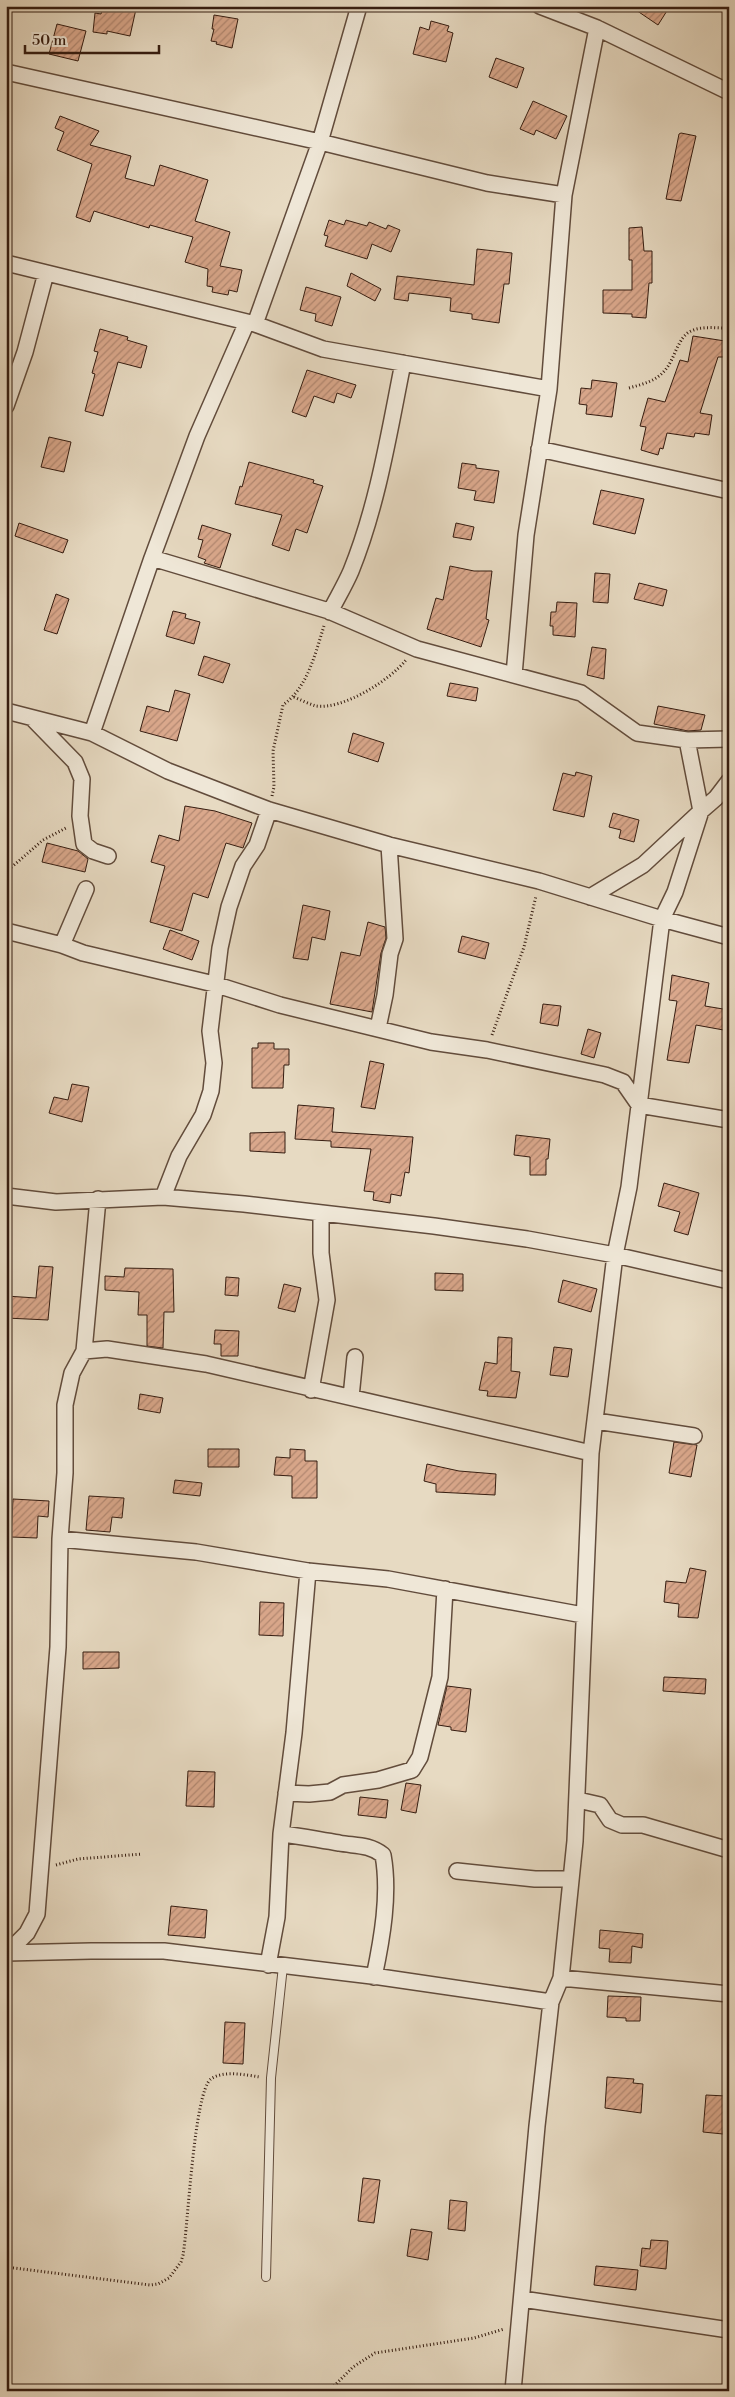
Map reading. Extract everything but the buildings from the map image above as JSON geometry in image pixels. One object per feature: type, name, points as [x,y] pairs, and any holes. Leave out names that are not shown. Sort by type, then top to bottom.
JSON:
[{"type":"street","points":[[92,733],[152,558],[197,436],[251,323],[320,142],[359,6]]},
{"type":"street","points":[[540,6],[597,28],[729,92]]},
{"type":"street","points":[[514,675],[526,535],[549,389],[564,196],[597,28]]},
{"type":"street","points":[[6,72],[320,142],[487,183],[564,196]]},
{"type":"street","points":[[6,263],[251,323],[323,349],[549,389]]},
{"type":"street","points":[[6,406],[25,352],[46,273]]},
{"type":"street","points":[[329,611],[350,572],[372,508],[384,464],[403,363]]},
{"type":"street","points":[[539,449],[729,491]]},
{"type":"street","points":[[152,558],[329,611],[417,649],[581,693],[637,733],[687,740],[729,739]]},
{"type":"street","points":[[6,711],[92,733],[168,771],[269,810],[389,845],[539,881],[662,919],[729,937]]},
{"type":"street","points":[[32,719],[75,762],[82,779],[81,824],[84,844],[93,851],[108,856]]},
{"type":"street","points":[[513,2391],[537,2126],[551,2002],[561,1978],[578,1800],[583,1615],[591,1454],[615,1255],[628,1187],[662,919],[675,892],[701,811],[687,740]]},
{"type":"street","points":[[590,897],[643,865],[716,798],[729,781]]},
{"type":"street","points":[[163,1197],[179,1156],[203,1115],[211,1091],[214,1064],[210,1031],[214,984],[229,907],[243,866],[257,845],[269,810]]},
{"type":"street","points":[[378,1028],[390,954],[395,939],[389,845]]},
{"type":"street","points":[[62,944],[86,889]]},
{"type":"street","points":[[6,931],[62,944],[83,953],[214,984],[280,1005],[431,1042],[487,1050],[605,1075],[623,1082],[639,1105],[729,1120]]},
{"type":"street","points":[[6,1196],[56,1202],[163,1197],[322,1213],[517,1238],[615,1255],[729,1281]]},
{"type":"street","points":[[6,1954],[27,1932],[37,1914],[42,1871],[58,1647],[60,1539],[65,1473],[65,1405],[72,1373],[84,1351],[98,1199]]},
{"type":"street","points":[[311,1390],[327,1300],[322,1253],[322,1213]]},
{"type":"street","points":[[84,1351],[108,1349],[206,1364],[591,1454]]},
{"type":"street","points":[[350,1397],[355,1357]]},
{"type":"street","points":[[596,1421],[694,1436]]},
{"type":"street","points":[[60,1539],[196,1552],[308,1571],[388,1579],[583,1615]]},
{"type":"street","points":[[275,1966],[281,1834],[294,1733],[308,1571]]},
{"type":"street","points":[[286,1793],[309,1794],[330,1792],[343,1785],[378,1780],[412,1770],[420,1757],[440,1677],[445,1589]]},
{"type":"street","points":[[578,1800],[600,1805],[610,1820],[622,1825],[643,1825],[729,1850]]},
{"type":"street","points":[[281,1834],[366,1846],[373,1848],[383,1855],[384,1909],[380,1951],[374,1977]]},
{"type":"street","points":[[457,1871],[535,1879],[571,1879]]},
{"type":"street","points":[[6,1954],[91,1950],[164,1951],[374,1977],[551,2002]]},
{"type":"street","points":[[561,1978],[729,1994]]},
{"type":"street","points":[[522,2299],[729,2330]]},
{"type":"lane","points":[[266,2276],[270,2078],[275,1966]]},
{"type":"path","points":[[629,388],[650,382],[665,370],[686,335],[692,331],[703,328],[726,328],[729,326]]},
{"type":"path","points":[[269,810],[274,787],[273,751],[283,705],[294,697],[316,656],[329,611]]},
{"type":"path","points":[[294,697],[317,706],[349,699],[384,679],[403,664],[417,649]]},
{"type":"path","points":[[6,872],[43,840],[64,829],[81,824]]},
{"type":"path","points":[[487,1050],[524,947],[539,881]]},
{"type":"path","points":[[42,1871],[78,1859],[142,1854]]},
{"type":"path","points":[[6,2267],[133,2284],[158,2284],[168,2278],[181,2262],[183,2255],[193,2162],[207,2082],[216,2076],[238,2075],[270,2078]]},
{"type":"path","points":[[329,2391],[353,2366],[375,2353],[474,2338],[519,2324]]}]
